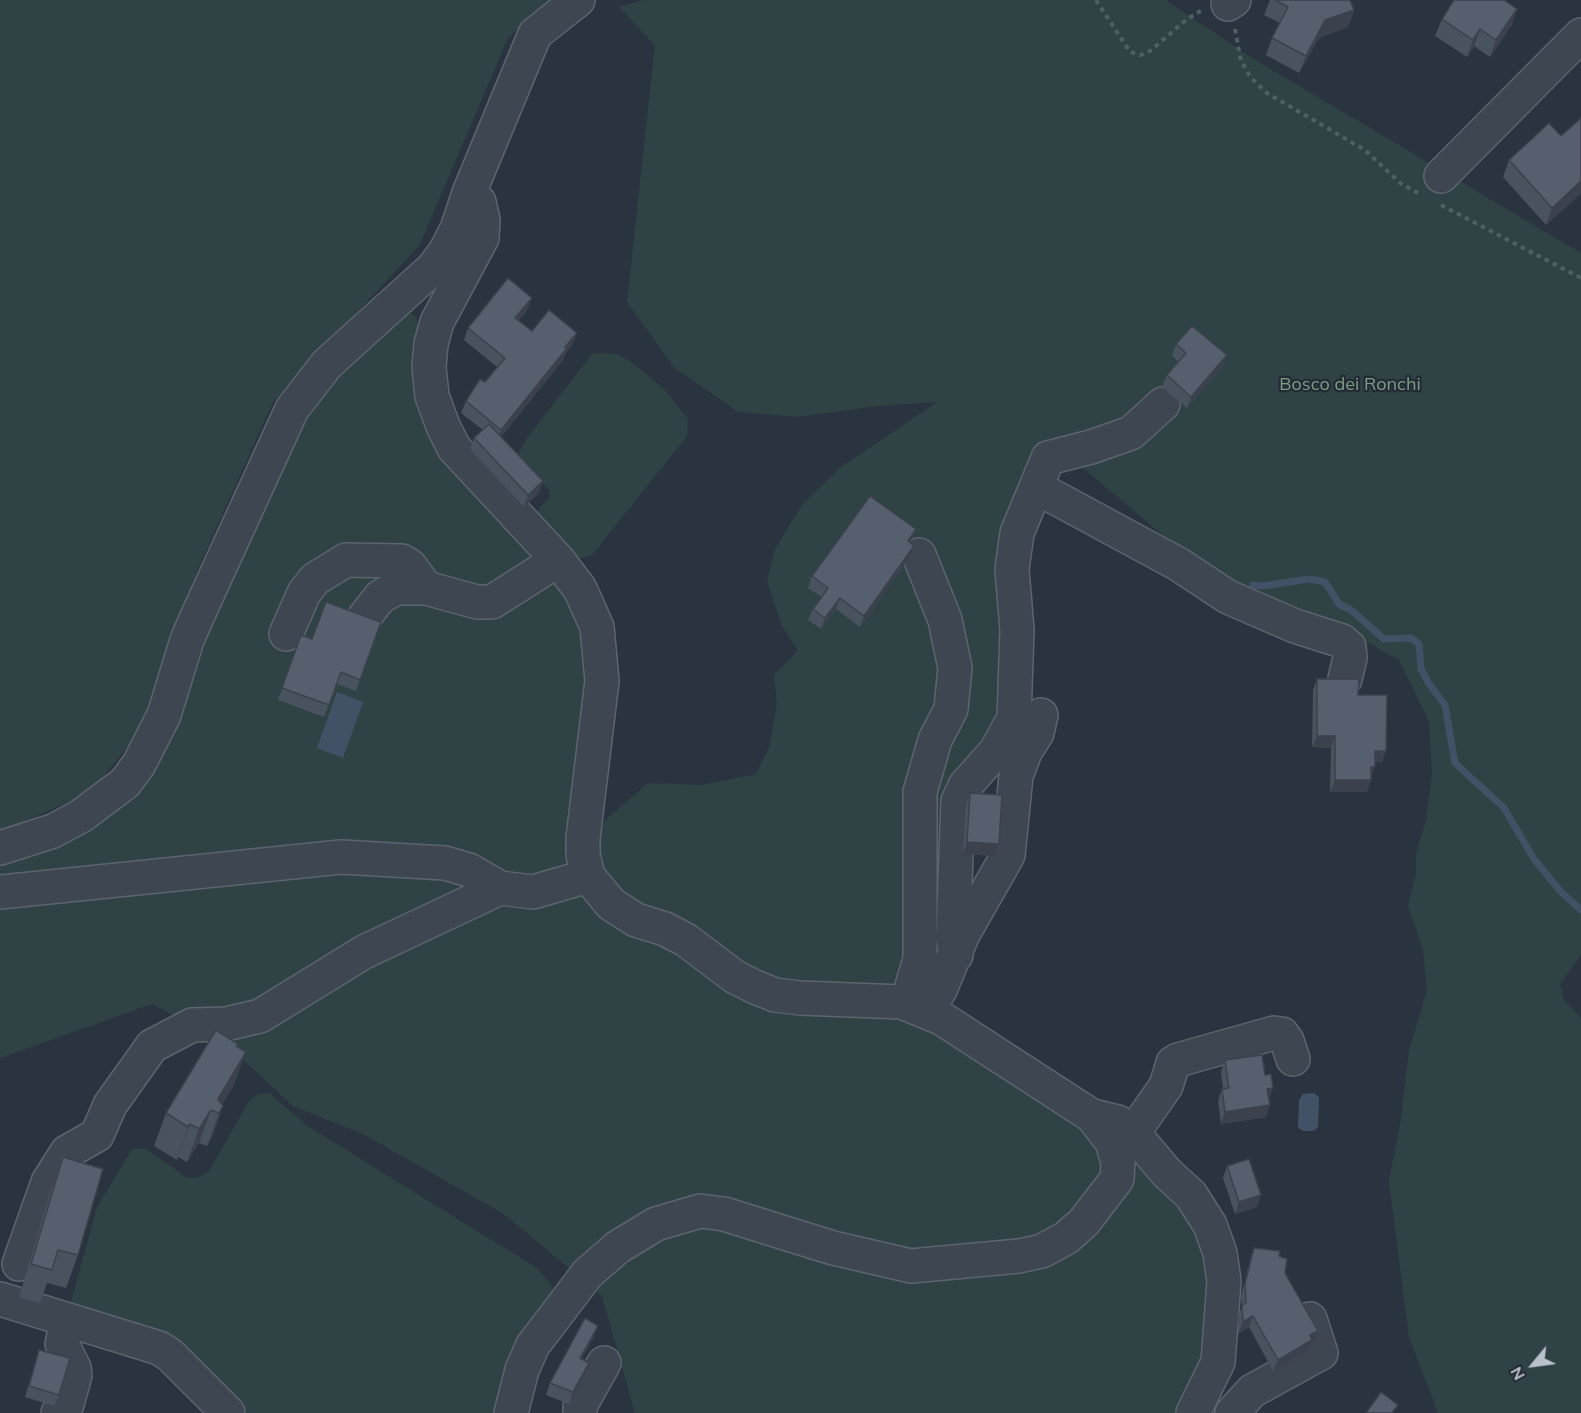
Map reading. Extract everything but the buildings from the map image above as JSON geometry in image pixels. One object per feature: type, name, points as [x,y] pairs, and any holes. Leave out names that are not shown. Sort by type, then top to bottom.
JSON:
[{"type":"street","points":[[0,848],[53,831],[81,816],[125,783],[139,764],[164,715],[193,625],[292,409],[327,364],[433,268],[457,229],[469,193],[535,34],[578,0]]},
{"type":"street","points":[[1434,191],[1581,35]]},
{"type":"street","points":[[469,193],[480,202],[483,220],[482,238],[437,322],[431,344],[429,367],[432,396],[454,448],[558,560],[590,606],[597,627],[602,652],[602,681],[583,838],[583,855],[588,876],[611,904],[628,915],[686,940],[735,977],[775,995],[902,1002],[926,1010],[960,1029],[1092,1116],[1112,1142],[1118,1162],[1117,1179],[1084,1222],[1066,1238],[1042,1251],[1019,1256],[911,1266],[833,1248],[724,1214],[700,1211],[656,1224],[618,1247],[587,1274],[533,1345],[522,1370],[511,1413]]},
{"type":"street","points":[[956,955],[953,939],[958,801],[965,786],[996,752],[1014,718],[1017,630],[1012,569],[1017,533],[1048,458],[1091,447],[1131,432],[1163,404]]},
{"type":"street","points":[[1034,492],[1043,491],[1178,564],[1228,597],[1295,626],[1342,640],[1349,647],[1350,658],[1345,679]]},
{"type":"street","points":[[919,555],[945,620],[955,668],[951,709],[935,740],[920,792],[920,959],[912,986],[926,1010]]},
{"type":"street","points":[[286,634],[304,593],[315,579],[346,560],[402,561],[410,566],[426,588]]},
{"type":"street","points":[[363,619],[380,597],[396,588],[426,588],[477,602],[492,602],[558,560]]},
{"type":"street","points":[[926,1010],[940,990],[963,934],[1008,855],[1016,776],[1025,752],[1037,733],[1041,715]]},
{"type":"street","points":[[0,892],[341,857],[445,863],[469,870],[500,888],[533,892],[588,876]]},
{"type":"street","points":[[19,1264],[48,1182],[67,1152],[96,1136],[110,1105],[152,1046],[192,1025],[226,1024],[260,1016],[364,952],[500,888]]},
{"type":"street","points":[[1133,1133],[1166,1086],[1173,1063],[1178,1060],[1274,1033],[1282,1034],[1293,1059]]},
{"type":"street","points":[[1092,1116],[1118,1122],[1133,1133],[1167,1173],[1191,1195],[1210,1225],[1220,1253],[1224,1281],[1218,1362],[1193,1413]]},
{"type":"street","points":[[0,1299],[159,1348],[170,1355],[228,1413]]},
{"type":"street","points":[[1232,1413],[1252,1391],[1321,1353],[1310,1319]]},
{"type":"street","points":[[58,1413],[67,1404],[75,1375],[75,1368],[62,1344],[67,1320]]},
{"type":"street","points":[[580,1413],[580,1406],[604,1363]]},
{"type":"path","points":[[1096,0],[1130,52],[1141,55],[1150,51],[1186,20],[1217,2],[1231,2],[1240,61],[1251,78],[1267,93],[1365,150],[1400,183],[1434,191],[1581,278]]},
{"type":"green space","points":[[0,0],[550,0],[508,38],[419,246],[273,402],[196,573],[149,717],[128,747],[89,793],[0,832]]},
{"type":"green space","name":"Bosco dei Ronchi","points":[[644,0],[1165,0],[1257,61],[1581,253],[1581,955],[1560,984],[1564,1000],[1581,1018],[1581,1413],[1438,1413],[1409,1337],[1389,1181],[1401,1119],[1409,1050],[1427,991],[1423,950],[1408,906],[1416,874],[1416,854],[1426,820],[1432,774],[1429,721],[1399,660],[1328,620],[1253,599],[1178,548],[1051,441],[1046,451],[1010,688],[990,747],[948,946],[927,992],[1118,1134],[1205,1236],[1214,1321],[1183,1413],[635,1413],[602,1296],[504,1214],[363,1134],[293,1106],[226,1044],[152,1004],[0,1058],[0,860],[49,850],[134,800],[181,720],[180,698],[193,655],[289,445],[331,377],[406,309],[416,317],[420,330],[418,368],[564,587],[580,623],[589,654],[569,832],[564,857],[648,783],[702,785],[756,774],[769,748],[777,704],[774,675],[798,650],[782,626],[767,581],[775,549],[802,505],[841,467],[937,402],[876,406],[798,417],[738,412],[674,367],[627,302],[655,45],[619,7]]},
{"type":"green space","points":[[593,353],[618,354],[637,366],[664,389],[688,419],[687,436],[592,555],[579,559],[569,556],[536,517],[540,507],[549,498],[550,491],[522,463],[518,454],[527,438]]},
{"type":"green space","points":[[269,1093],[306,1125],[535,1267],[551,1284],[553,1298],[498,1401],[494,1413],[240,1413],[75,1309],[71,1302],[97,1207],[132,1149],[145,1148],[187,1178],[199,1177],[209,1171],[249,1101],[258,1094]]},
{"type":"water","points":[[337,692],[363,702],[343,758],[317,748]]},
{"type":"water","points":[[1314,1093],[1319,1097],[1318,1127],[1314,1131],[1303,1131],[1298,1128],[1299,1100],[1303,1094]]},
{"type":"waterway","points":[[1253,585],[1263,586],[1309,579],[1325,582],[1339,604],[1351,610],[1384,639],[1411,638],[1419,644],[1421,669],[1445,705],[1455,763],[1504,808],[1534,859],[1561,892],[1581,910]]}]
